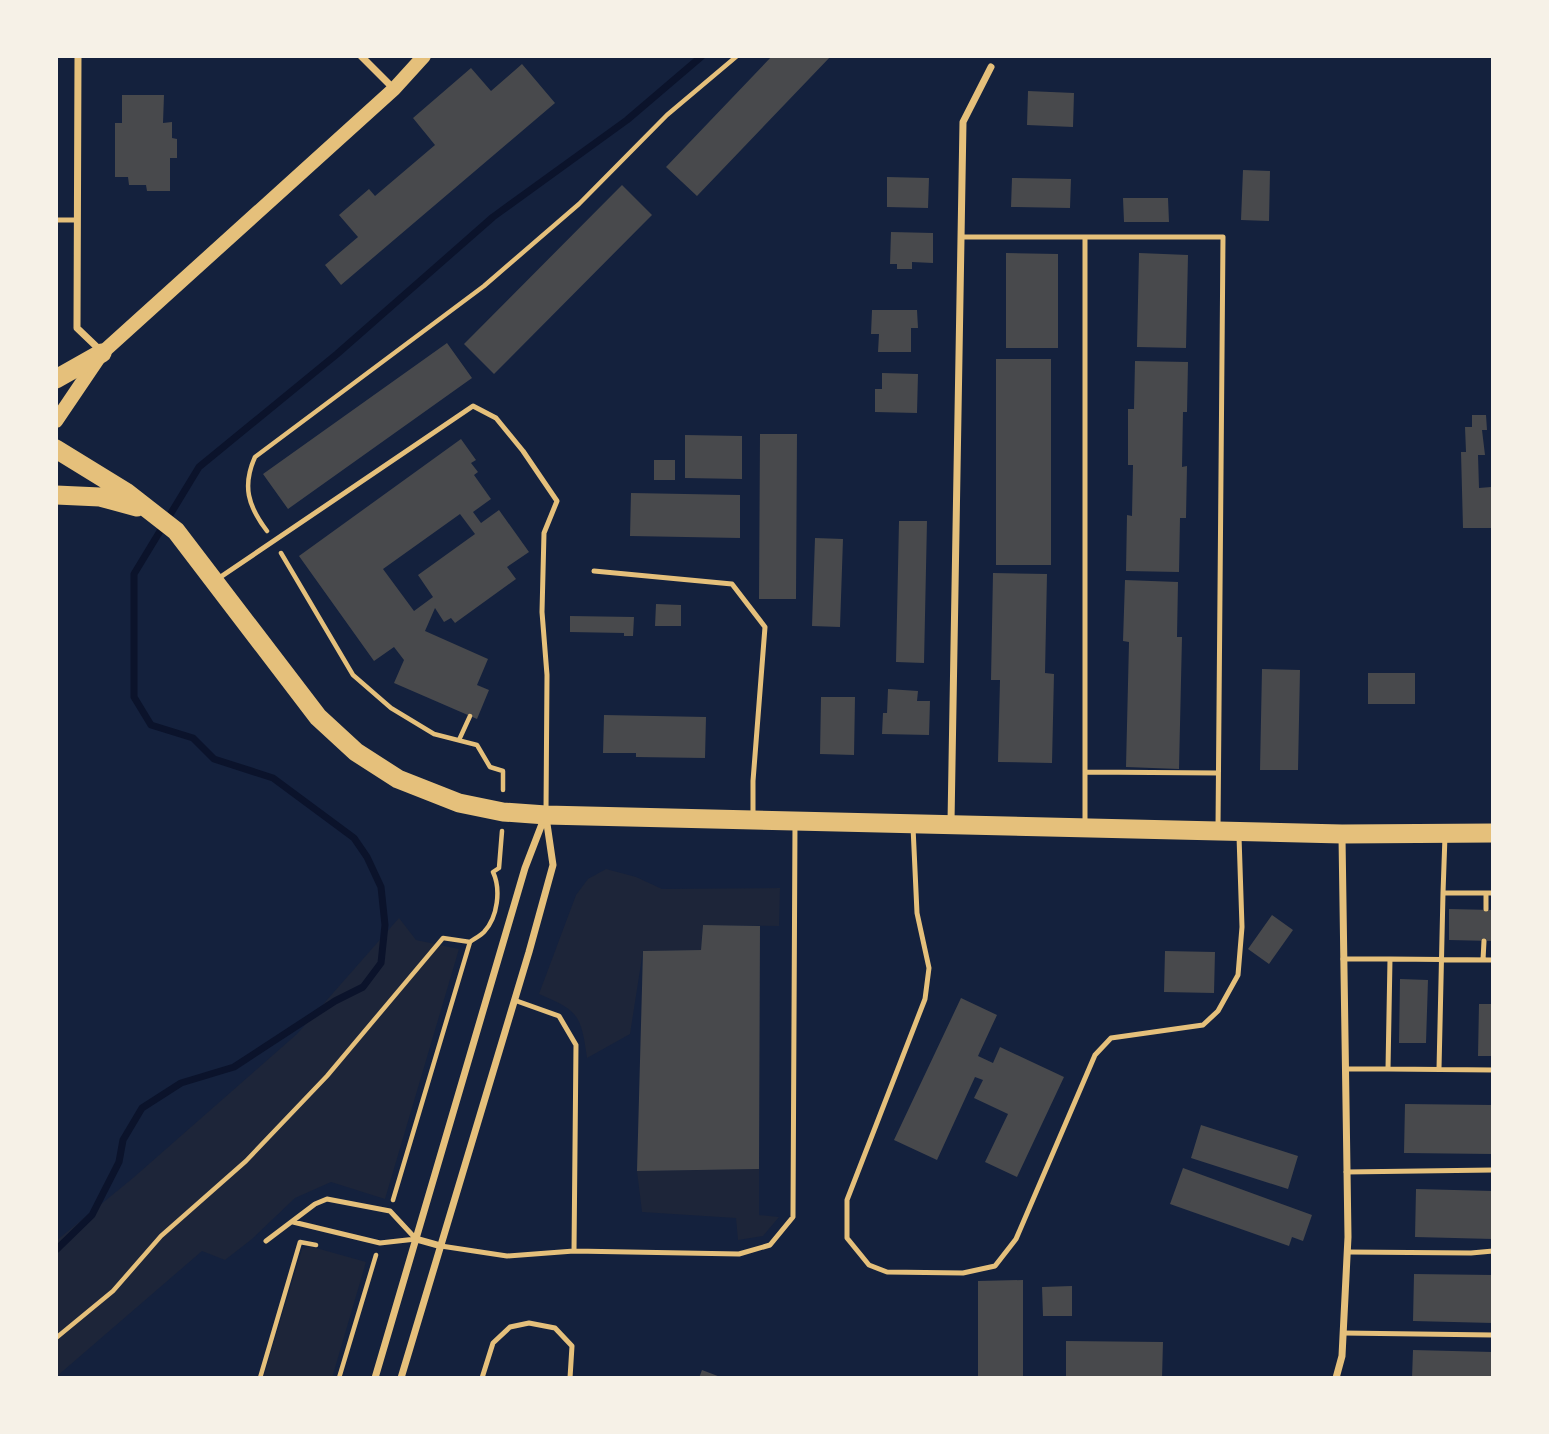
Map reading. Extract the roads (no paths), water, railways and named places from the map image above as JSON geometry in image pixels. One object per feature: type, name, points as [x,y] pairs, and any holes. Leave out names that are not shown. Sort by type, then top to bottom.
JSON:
[{"type":"highway","points":[[56,379],[102,353]]},
{"type":"highway","points":[[56,449],[99,474],[176,531],[317,717],[356,752],[398,779],[459,803],[503,812],[546,815],[1342,834],[1493,833]]},
{"type":"highway","points":[[56,495],[100,497],[151,512]]},
{"type":"main road","points":[[56,421],[102,353],[394,89],[424,56]]},
{"type":"street","points":[[78,56],[77,328],[102,353]]},
{"type":"street","points":[[361,56],[394,89]]},
{"type":"street","points":[[951,825],[963,122],[991,67]]},
{"type":"street","points":[[401,1378],[553,865],[546,815]]},
{"type":"street","points":[[375,1378],[525,868],[546,815]]},
{"type":"street","points":[[1336,1378],[1342,1356],[1348,1252],[1342,834]]},
{"type":"street","points":[[416,1239],[441,1246]]},
{"type":"lane","points":[[56,220],[77,220]]},
{"type":"lane","points":[[961,237],[1223,237],[1218,831]]},
{"type":"lane","points":[[1085,238],[1085,828]]},
{"type":"lane","points":[[215,581],[473,406],[496,418],[523,451],[557,501],[544,533],[542,612],[547,675],[546,815]]},
{"type":"lane","points":[[594,571],[732,584],[765,627],[752,820]]},
{"type":"lane","points":[[1085,772],[1219,773]]},
{"type":"lane","points":[[441,1246],[507,1256],[574,1251],[739,1254],[770,1245],[793,1217],[795,821]]},
{"type":"lane","points":[[913,824],[917,913],[929,968],[925,999],[848,1200],[847,1238],[869,1265],[887,1272],[964,1273],[995,1266],[1016,1239],[1095,1055],[1111,1038],[1203,1025],[1218,1011],[1238,975],[1242,927],[1238,832]]},
{"type":"lane","points":[[1438,1069],[1446,833]]},
{"type":"lane","points":[[1443,893],[1490,893],[1486,909]]},
{"type":"lane","points":[[1483,960],[1484,941]]},
{"type":"lane","points":[[1343,959],[1493,960]]},
{"type":"lane","points":[[1388,1069],[1390,959]]},
{"type":"lane","points":[[514,1000],[559,1016],[576,1045],[574,1251]]},
{"type":"lane","points":[[1345,1069],[1493,1070]]},
{"type":"lane","points":[[1346,1172],[1493,1170]]},
{"type":"lane","points":[[266,1241],[315,1204],[327,1199],[390,1211],[416,1239]]},
{"type":"lane","points":[[293,1222],[380,1243],[416,1239]]},
{"type":"lane","points":[[1348,1252],[1493,1251]]},
{"type":"lane","points":[[482,1378],[493,1343],[510,1327],[528,1323],[555,1328],[572,1346],[570,1378]]},
{"type":"lane","points":[[1343,1333],[1493,1335]]},
{"type":"waterway","points":[[56,1250],[92,1215],[119,1162],[123,1140],[142,1108],[181,1083],[234,1067],[335,1001],[363,987],[381,963],[385,925],[381,887],[367,857],[354,838],[273,778],[214,759],[193,738],[151,725],[134,697],[134,574],[199,467],[337,354],[493,217],[627,120],[702,56]]}]
